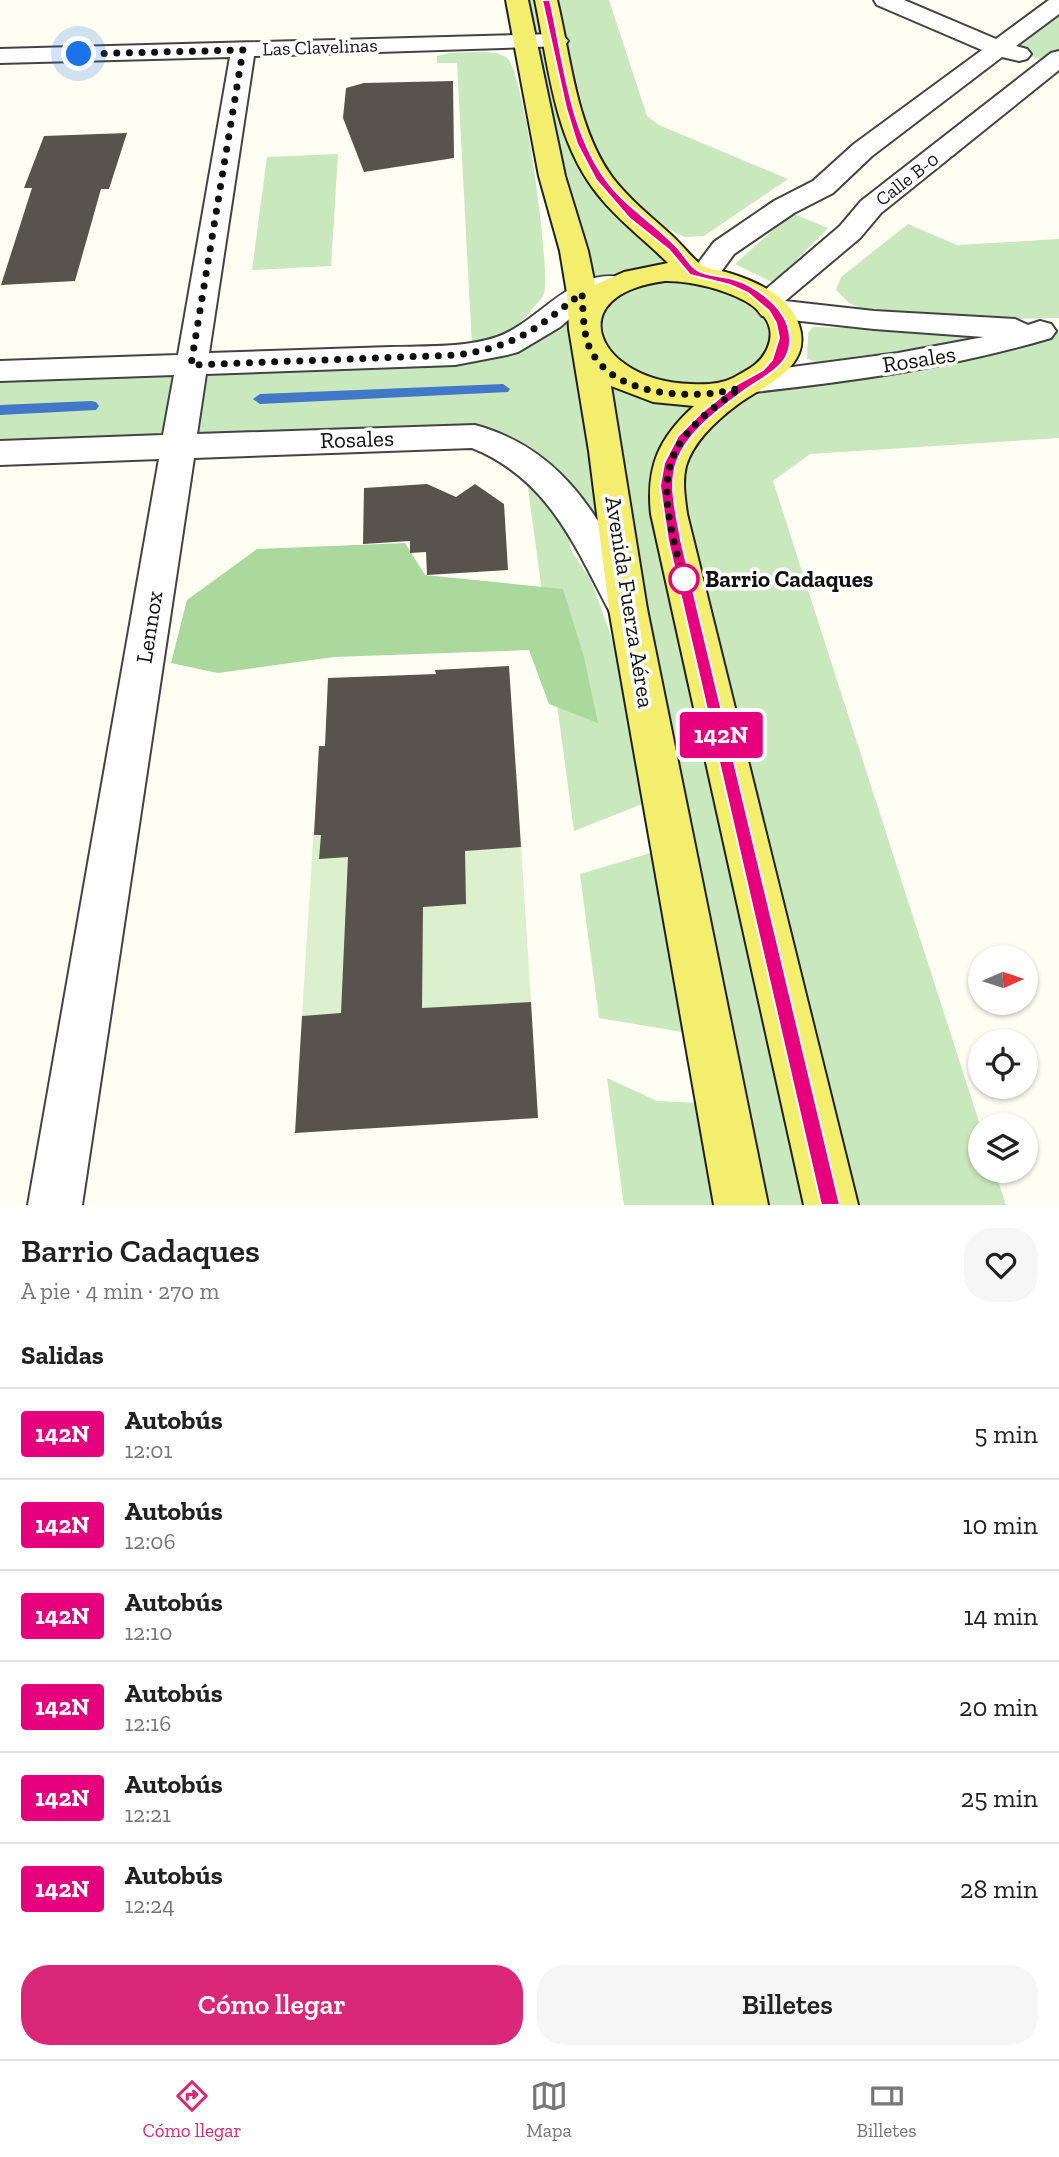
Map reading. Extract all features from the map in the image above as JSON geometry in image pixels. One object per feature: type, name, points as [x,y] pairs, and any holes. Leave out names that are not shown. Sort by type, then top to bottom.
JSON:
[{"type":"main road","name":"Avenida Fuerza Aérea","points":[[517,0],[552,176],[574,251],[582,293],[586,336],[606,452],[628,610],[741,1205]]},
{"type":"main road","points":[[546,0],[570,108],[582,144],[600,178],[633,216],[699,273]]},
{"type":"main road","points":[[747,385],[722,393],[691,396],[643,388],[626,381],[601,364],[586,336],[586,318],[597,299],[628,279],[649,274],[699,273],[734,282],[769,306],[782,323],[785,338],[783,351],[767,373],[706,415],[682,439],[670,463],[667,486],[669,514],[831,1205]]},
{"type":"street","points":[[885,0],[1000,49],[1057,61]]},
{"type":"street","points":[[699,273],[724,248],[784,207],[823,187],[863,150],[1059,2]]},
{"type":"street","name":"Las Clavelinas","points":[[0,57],[556,41]]},
{"type":"street","name":"Lennox","points":[[55,1205],[243,50]]},
{"type":"street","name":"Calle B-0","points":[[769,306],[850,232],[871,207],[1057,61]]},
{"type":"street","points":[[0,371],[485,352],[529,334],[582,293],[628,279]]},
{"type":"street","name":"Rosales","points":[[769,306],[874,320],[1050,331]]},
{"type":"street","name":"Rosales","points":[[747,385],[987,348],[1050,331]]},
{"type":"street","name":"Rosales","points":[[0,453],[475,436],[501,444],[531,462],[559,489],[628,610]]},
{"type":"green space","points":[[517,0],[546,0],[600,178],[705,274],[782,323],[755,381],[1059,330],[1059,438],[810,454],[773,481],[968,1088],[968,1099],[972,1099],[976,1113],[968,1113],[968,1183],[999,1183],[1006,1205],[741,1205],[628,610],[501,444],[0,453],[0,371],[485,352],[582,292]]},
{"type":"green space","points":[[557,0],[609,0],[647,116],[659,125],[788,179],[704,236],[685,237],[663,227],[639,210],[601,160],[589,133]]},
{"type":"green space","points":[[1059,3],[1059,58],[1054,62],[1000,49]]},
{"type":"green space","points":[[449,53],[495,53],[507,58],[514,71],[528,132],[544,249],[545,278],[542,298],[521,322],[507,332],[472,346],[457,63],[437,63],[437,56]]},
{"type":"green space","points":[[338,154],[331,266],[252,270],[267,157]]},
{"type":"green space","points":[[792,213],[828,228],[774,283],[735,264]]},
{"type":"green space","points":[[908,224],[957,245],[1059,239],[1059,318],[891,314],[865,310],[849,303],[836,290],[841,277]]},
{"type":"green space","points":[[813,327],[981,331],[986,339],[816,362],[807,359],[808,333]]},
{"type":"green space","points":[[526,473],[564,520],[572,552],[591,580],[616,650],[645,803],[574,831]]},
{"type":"green space","points":[[405,543],[425,575],[563,589],[584,657],[598,723],[549,704],[529,650],[334,657],[218,673],[171,663],[187,600],[257,549]]},
{"type":"green space","points":[[319,746],[394,771],[516,764],[531,1002],[302,1016]]},
{"type":"green space","points":[[654,852],[688,1033],[599,1018],[580,874]]},
{"type":"green space","points":[[607,1078],[657,1101],[700,1103],[717,1205],[624,1205]]},
{"type":"building","points":[[453,81],[454,158],[364,172],[343,118],[346,88],[364,83]]},
{"type":"building","points":[[127,133],[109,189],[101,189],[75,281],[1,285],[32,188],[24,188],[44,136]]},
{"type":"building","points":[[427,484],[456,497],[475,484],[504,504],[508,570],[427,575],[426,552],[410,553],[410,541],[363,544],[364,488]]},
{"type":"building","points":[[509,666],[521,847],[465,851],[466,904],[423,907],[422,1008],[531,1002],[538,1118],[295,1133],[302,1016],[341,1013],[348,857],[319,859],[321,835],[314,835],[319,746],[325,746],[328,678],[436,674],[435,670]]},
{"type":"waterway","points":[[260,399],[503,389]]},
{"type":"waterway","points":[[0,410],[91,406]]},
{"type":"bus line","name":"142N","points":[[546,0],[570,108],[582,144],[600,178],[633,216],[672,248],[693,272],[734,282],[752,291],[773,309],[782,323],[785,338],[783,351],[777,362],[767,373],[740,388],[706,415],[682,439],[670,463],[667,486],[669,514],[831,1205]]},
{"type":"place","name":"Barrio Cadaques","points":[[684,579]]},
{"type":"route","points":[[79,54],[243,50],[191,365],[485,352],[529,334],[582,293],[587,342],[601,364],[626,381],[660,393],[681,395],[702,396],[740,388],[706,415],[682,439],[670,463],[667,486],[669,514],[685,586],[684,579]]}]
